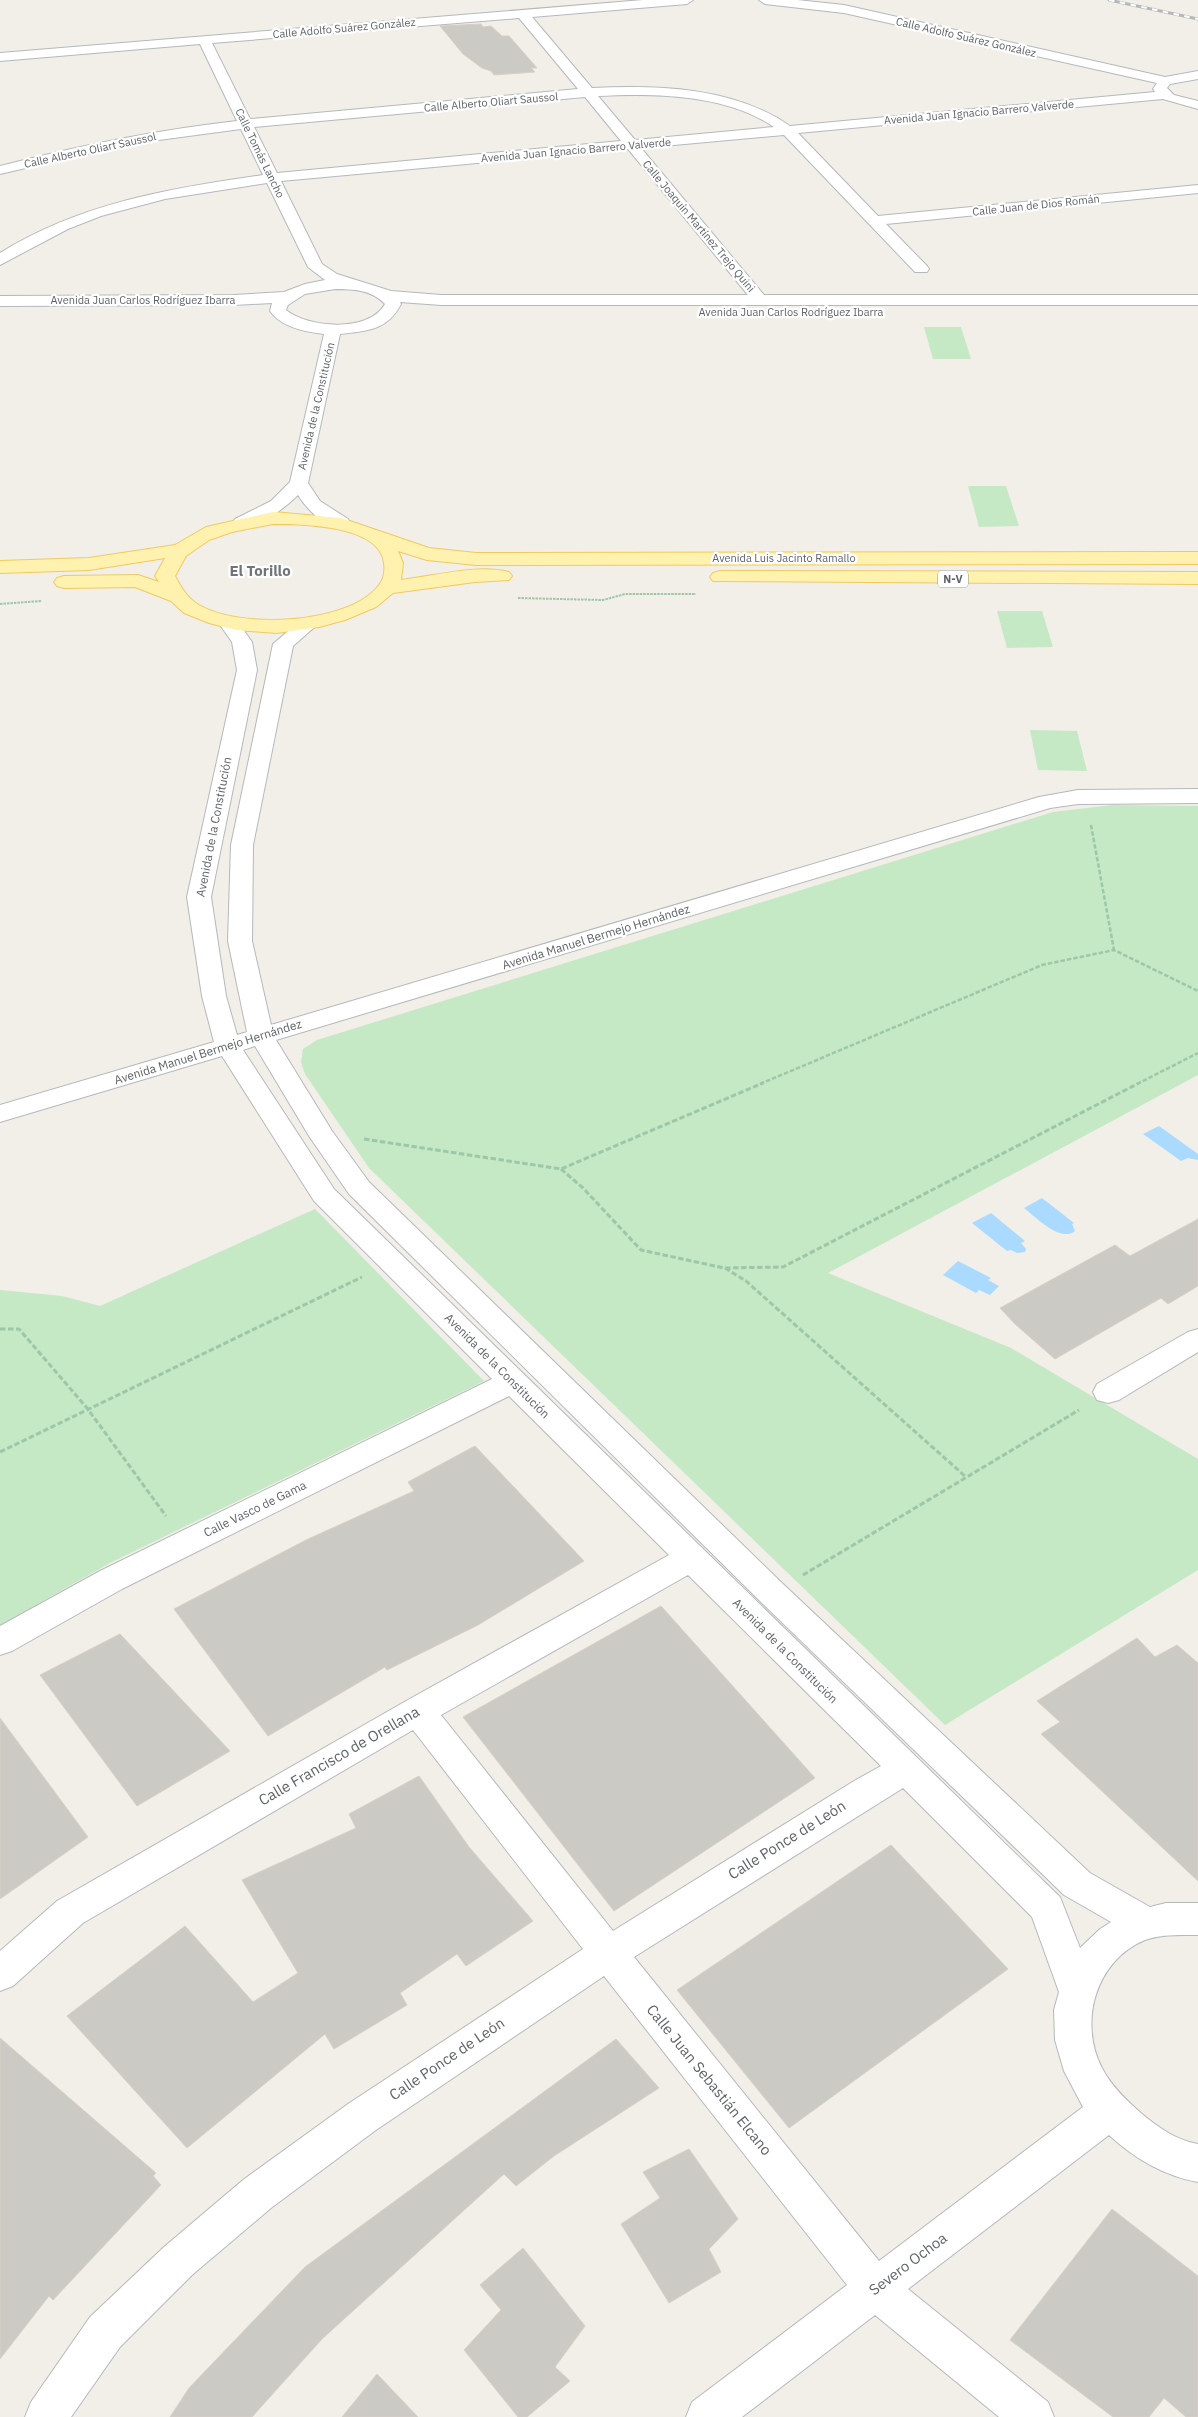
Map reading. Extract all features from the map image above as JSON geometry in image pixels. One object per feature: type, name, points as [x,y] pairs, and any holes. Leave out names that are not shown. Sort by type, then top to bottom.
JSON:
[{"type":"main road","name":"Avenida Luis Jacinto Ramallo","points":[[180,550],[206,534],[242,523],[273,518],[309,518],[341,523],[427,554],[476,559],[1198,558]]},
{"type":"main road","points":[[18,585],[83,581],[138,581],[176,596],[196,612],[228,622],[253,626],[308,624],[348,612],[369,603],[388,588],[396,569],[390,551],[373,536]]},
{"type":"main road","points":[[0,567],[88,564],[180,550]]},
{"type":"main road","points":[[176,596],[165,576],[180,550]]},
{"type":"main road","name":"Avenida Luis Jacinto Ramallo","points":[[388,588],[475,576],[1198,578]]},
{"type":"street","name":"Calle Adolfo Suárez González","points":[[0,57],[687,0]]},
{"type":"street","name":"Calle Adolfo Suárez González","points":[[765,0],[844,9],[1165,88],[1180,101],[1198,105]]},
{"type":"street","name":"Calle Joaquín Martínez Trejo Quini","points":[[523,14],[756,295],[757,300]]},
{"type":"street","name":"Calle Tomás Lancho","points":[[204,40],[316,266]]},
{"type":"street","name":"Avenida Juan Ignacio Barrero Valverde","points":[[0,260],[36,238],[72,222],[122,204],[187,190],[272,178],[787,130],[1165,88],[1198,75]]},
{"type":"street","name":"Calle Alberto Oliart Saussol","points":[[0,170],[129,140],[245,124],[590,93],[661,93],[723,101],[773,119],[787,130],[921,269]]},
{"type":"street","name":"Calle Juan de Dios Román","points":[[874,221],[1198,189]]},
{"type":"street","points":[[284,318],[278,310],[280,303],[309,281],[316,266],[331,277],[351,285]]},
{"type":"street","name":"Avenida Juan Carlos Rodríguez Ibarra","points":[[0,301],[234,300],[291,295],[313,287],[351,285],[370,288],[386,295],[441,300],[1198,300]]},
{"type":"street","points":[[384,318],[392,309],[393,304],[386,295]]},
{"type":"street","name":"Avenida Juan Carlos Rodríguez Ibarra","points":[[0,313],[231,313],[284,318],[298,326],[333,330],[354,328],[384,318],[412,313],[440,312],[1198,312]]},
{"type":"street","name":"Avenida de la Constitución","points":[[242,523],[278,505],[299,483],[333,330]]},
{"type":"street","name":"Avenida de la Constitución","points":[[299,483],[313,504],[341,523]]},
{"type":"street","name":"Avenida de la Constitución","points":[[228,622],[242,642],[246,670],[199,897],[214,996],[227,1045],[324,1195],[1046,1908],[1076,1989]]},
{"type":"street","points":[[308,624],[283,644],[242,844],[240,941],[262,1036],[322,1136],[359,1188],[772,1592],[1077,1884],[1146,1923]]},
{"type":"street","name":"Avenida Manuel Bermejo Hernández","points":[[0,1114],[1047,802],[1078,797],[1198,796]]},
{"type":"street","points":[[1108,1392],[1198,1339]]},
{"type":"street","name":"Calle Vasco de Gama","points":[[0,1642],[111,1580],[513,1381]]},
{"type":"street","name":"Calle Francisco de Orellana","points":[[0,1974],[70,1912],[418,1710],[691,1558]]},
{"type":"street","name":"Calle Juan Sebastián Elcano","points":[[418,1710],[608,1954],[876,2289],[1032,2417]]},
{"type":"street","name":"Calle Ponce de León","points":[[46,2417],[105,2332],[178,2261],[257,2194],[362,2117],[544,1994],[866,1791],[905,1770]]},
{"type":"street","points":[[1198,1919],[1183,1917],[1146,1923],[1115,1937],[1091,1960],[1076,1989],[1072,2030],[1083,2071],[1109,2111],[1146,2142],[1189,2162],[1198,2163]]},
{"type":"street","name":"Severo Ochoa","points":[[707,2417],[1109,2111]]},
{"type":"path","points":[[513,596],[528,600],[603,600],[625,594],[704,594]]},
{"type":"path","points":[[0,604],[48,601]]},
{"type":"path","points":[[1078,797],[1090,820],[1114,950]]},
{"type":"path","points":[[322,1136],[362,1139],[561,1169],[1042,965],[1114,950],[1198,991]]},
{"type":"path","points":[[561,1169],[583,1188],[641,1250],[724,1268],[782,1268],[1198,1053]]},
{"type":"path","points":[[0,1452],[87,1408],[393,1263]]},
{"type":"path","points":[[724,1268],[746,1281],[966,1477]]},
{"type":"path","points":[[0,1329],[19,1329],[87,1408],[186,1543]]},
{"type":"path","points":[[772,1592],[1108,1392]]},
{"type":"green space","points":[[924,327],[961,327],[971,359],[933,359]]},
{"type":"green space","points":[[968,486],[1006,486],[1019,526],[979,527]]},
{"type":"green space","points":[[997,611],[1042,611],[1053,647],[1007,648]]},
{"type":"green space","points":[[1030,730],[1077,731],[1087,771],[1038,770]]},
{"type":"green space","points":[[1113,805],[1198,806],[1198,1075],[828,1273],[1011,1348],[1198,1459],[1198,1570],[945,1725],[369,1168],[305,1074],[301,1062],[303,1049],[317,1040],[1053,812]]},
{"type":"green space","points":[[315,1209],[484,1381],[110,1563],[0,1625],[0,1290],[62,1296],[100,1306]]},
{"type":"water","points":[[1159,1126],[1198,1154],[1198,1160],[1188,1158],[1181,1161],[1143,1134]]},
{"type":"water","points":[[1042,1198],[1074,1223],[1072,1224],[1075,1231],[1069,1234],[1062,1234],[1055,1231],[1024,1208]]},
{"type":"water","points":[[991,1213],[1025,1241],[1021,1243],[1026,1249],[1025,1252],[1007,1251],[972,1223]]},
{"type":"water","points":[[958,1261],[991,1278],[988,1280],[999,1286],[990,1295],[979,1290],[976,1293],[943,1275]]},
{"type":"building","points":[[481,24],[483,27],[491,26],[502,36],[509,36],[537,68],[531,68],[535,72],[494,75],[491,71],[482,68],[463,54],[440,26]]},
{"type":"building","points":[[1198,1219],[1198,1286],[1168,1304],[1161,1298],[1055,1359],[1015,1324],[1000,1308],[1115,1245],[1130,1256]]},
{"type":"building","points":[[475,1446],[584,1561],[478,1625],[387,1670],[385,1667],[268,1736],[174,1609],[306,1540],[414,1491],[408,1482]]},
{"type":"building","points":[[661,1606],[815,1778],[614,1911],[463,1717]]},
{"type":"building","points":[[120,1634],[230,1751],[137,1806],[40,1675]]},
{"type":"building","points":[[1137,1638],[1155,1657],[1177,1645],[1198,1663],[1198,1881],[1041,1734],[1060,1722],[1037,1701]]},
{"type":"building","points":[[0,1718],[88,1837],[0,1899]]},
{"type":"building","points":[[419,1776],[469,1847],[533,1921],[466,1966],[457,1954],[400,1993],[407,2005],[334,2049],[325,2034],[187,2148],[67,2016],[185,1926],[253,2002],[298,1973],[242,1880],[356,1828],[349,1814]]},
{"type":"building","points":[[891,1845],[1008,1969],[789,2128],[677,1990]]},
{"type":"building","points":[[0,2038],[156,2173],[153,2176],[161,2185],[53,2300],[49,2296],[0,2359]]},
{"type":"building","points":[[616,2039],[659,2088],[554,2156],[516,2186],[504,2174],[322,2339],[252,2417],[170,2417],[189,2388],[305,2267]]},
{"type":"building","points":[[689,2149],[738,2219],[709,2249],[721,2272],[669,2303],[621,2224],[660,2198],[643,2172]]},
{"type":"building","points":[[1112,2209],[1198,2276],[1198,2417],[1186,2417],[1164,2398],[1149,2417],[1113,2417],[1010,2340]]},
{"type":"building","points":[[523,2248],[585,2326],[555,2367],[570,2381],[527,2417],[518,2417],[464,2350],[501,2310],[480,2285]]},
{"type":"building","points":[[377,2374],[418,2417],[342,2417]]},
{"type":"railway","points":[[1109,0],[1198,19]]},
{"type":"district","name":"El Torillo","points":[[260,571]]}]
